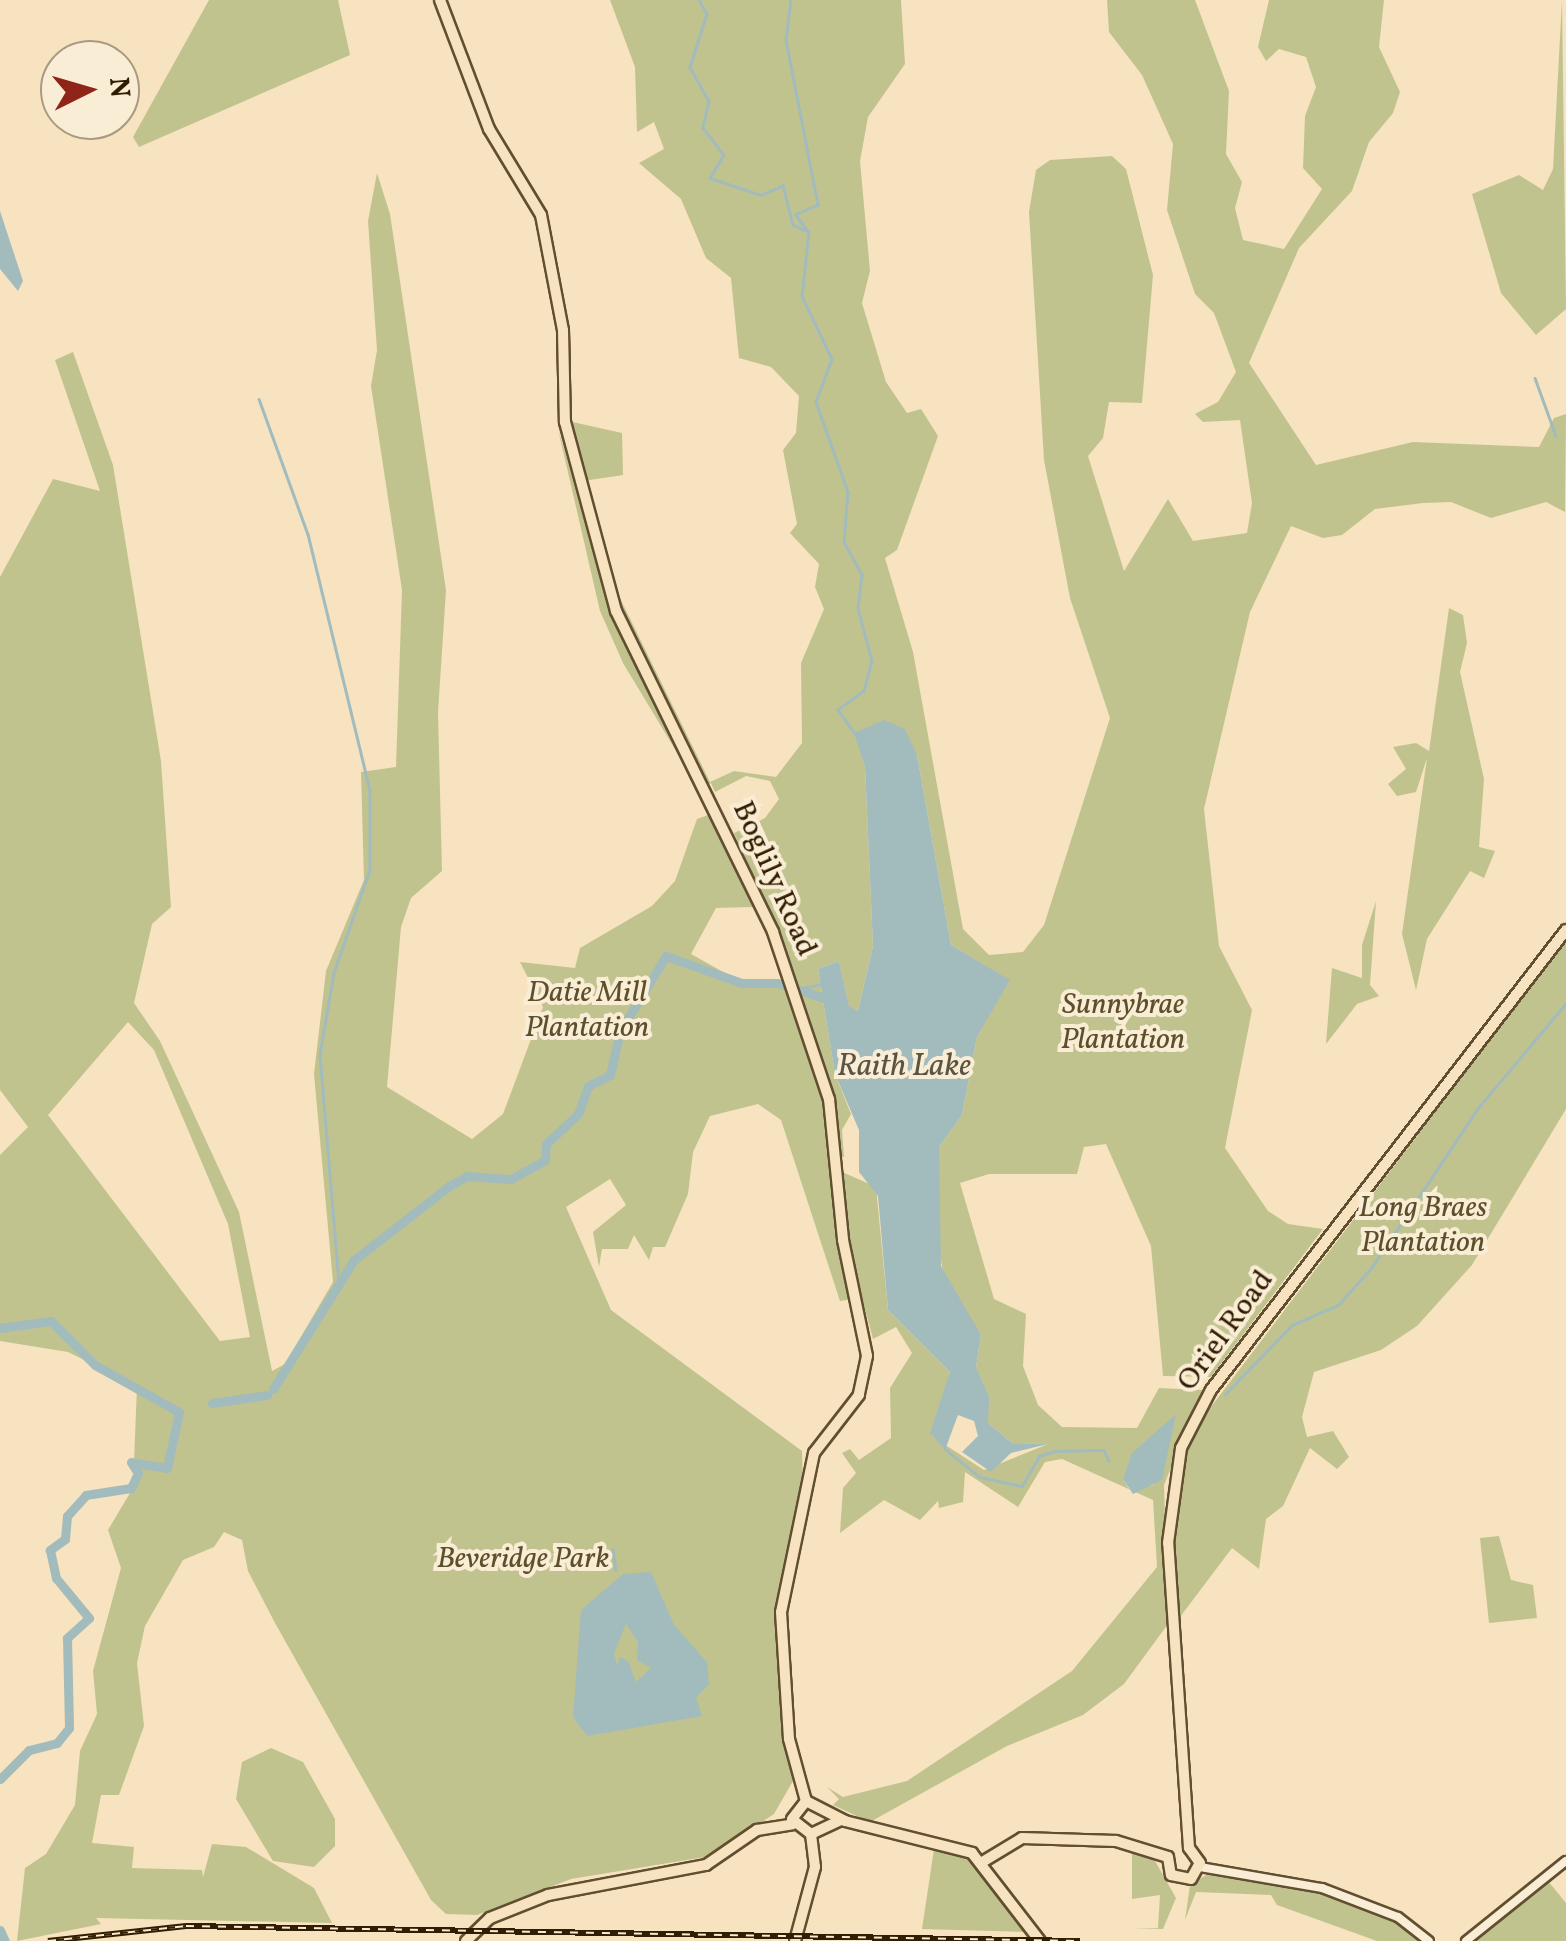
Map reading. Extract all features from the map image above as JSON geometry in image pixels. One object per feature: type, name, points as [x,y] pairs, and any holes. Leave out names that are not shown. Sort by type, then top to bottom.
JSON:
[{"type":"main road","name":"Boglily Road","points":[[440,0],[490,129],[541,215],[563,330],[564,422],[616,611],[791,980],[829,1099],[842,1240],[868,1356],[859,1395],[814,1454],[781,1612],[788,1738],[806,1800]]},
{"type":"main road","name":"Oriel Road","points":[[1189,1848],[1168,1544],[1180,1448],[1211,1390],[1566,930]]},
{"type":"main road","points":[[793,1824],[793,1810],[806,1800],[841,1820],[984,1861],[1040,1941]]},
{"type":"main road","points":[[822,1807],[823,1826]]},
{"type":"main road","points":[[811,1834],[841,1820]]},
{"type":"main road","points":[[466,1941],[490,1918],[548,1895],[706,1864],[757,1830],[793,1824],[811,1834]]},
{"type":"main road","points":[[795,1941],[815,1868],[811,1834]]},
{"type":"main road","points":[[984,1861],[1022,1838],[1116,1841],[1168,1857],[1189,1848],[1200,1868],[1191,1879],[1177,1879],[1168,1857]]},
{"type":"street","points":[[1466,1941],[1566,1861]]},
{"type":"street","points":[[1200,1868],[1322,1888],[1398,1917],[1429,1941]]},
{"type":"green space","points":[[209,0],[338,0],[350,55],[139,147],[135,140],[140,140],[140,124]]},
{"type":"green space","name":"Sunnybrae Plantation","points":[[610,0],[901,0],[905,64],[868,117],[860,161],[870,271],[862,303],[886,382],[907,413],[921,409],[938,436],[897,550],[885,558],[913,652],[963,929],[989,955],[1023,952],[1044,925],[1110,718],[1070,598],[1044,460],[1029,212],[1036,170],[1050,160],[1112,156],[1126,169],[1153,275],[1142,403],[1109,402],[1103,438],[1088,456],[1124,571],[1168,499],[1193,541],[1247,533],[1252,503],[1240,420],[1203,422],[1195,414],[1218,402],[1236,372],[1214,313],[1195,294],[1167,210],[1173,144],[1142,75],[1109,32],[1107,0],[1195,0],[1229,91],[1226,154],[1242,182],[1235,208],[1243,240],[1284,249],[1322,189],[1303,168],[1305,116],[1316,87],[1306,57],[1279,49],[1266,61],[1258,47],[1269,0],[1384,0],[1379,47],[1400,92],[1393,113],[1369,142],[1352,191],[1299,248],[1249,363],[1316,465],[1413,442],[1539,447],[1554,418],[1566,414],[1565,512],[1546,502],[1491,518],[1451,502],[1423,503],[1375,509],[1342,535],[1323,538],[1291,526],[1250,612],[1204,809],[1219,946],[1252,1010],[1225,1148],[1268,1211],[1288,1224],[1323,1229],[1211,1377],[1163,1376],[1151,1246],[1106,1144],[1084,1147],[1077,1174],[989,1174],[960,1183],[994,1299],[1026,1314],[1023,1366],[1038,1405],[1062,1427],[1137,1428],[1159,1388],[1202,1390],[1164,1485],[1168,1624],[1124,1684],[1083,1715],[1007,1746],[870,1822],[833,1805],[839,1799],[827,1787],[843,1797],[907,1781],[1072,1671],[1157,1567],[1153,1500],[1062,1459],[1045,1462],[1018,1507],[965,1472],[963,1502],[939,1508],[938,1501],[920,1520],[884,1500],[840,1533],[843,1488],[856,1473],[842,1453],[850,1449],[859,1460],[891,1438],[890,1388],[912,1353],[896,1327],[873,1339],[845,1233],[840,1171],[876,1187],[888,1310],[950,1372],[933,1437],[984,1470],[1048,1444],[1012,1443],[988,1423],[988,1397],[976,1367],[981,1335],[945,1282],[939,1250],[939,1147],[962,1115],[977,1037],[1009,980],[951,945],[917,755],[855,733],[865,767],[873,946],[858,1011],[849,1007],[839,961],[818,969],[835,1074],[851,1114],[842,1130],[844,1157],[838,1158],[831,1088],[786,950],[734,833],[765,818],[779,799],[770,781],[746,776],[715,792],[711,783],[699,789],[623,663],[600,611],[558,429],[608,593],[616,590],[710,782],[734,771],[776,777],[802,743],[801,663],[824,609],[815,587],[819,564],[790,533],[797,524],[783,450],[796,433],[799,396],[771,367],[739,358],[731,278],[706,258],[681,199],[639,163],[664,149],[654,122],[637,132],[635,67]],"holes":[[[1174,1418],[1153,1485],[1129,1489],[1123,1479]]]},
{"type":"green space","points":[[1562,0],[1566,309],[1536,335],[1501,293],[1472,194],[1519,175],[1543,190],[1553,169]]},
{"type":"green space","points":[[377,173],[390,214],[446,590],[438,712],[442,871],[411,898],[401,927],[387,1087],[472,1139],[503,1114],[543,1007],[520,962],[575,968],[580,948],[652,906],[675,881],[697,819],[711,814],[753,907],[716,908],[691,954],[748,986],[791,989],[820,1077],[835,1221],[853,1299],[840,1301],[781,1120],[758,1104],[710,1116],[693,1152],[688,1194],[665,1247],[653,1247],[649,1260],[634,1235],[628,1249],[602,1249],[599,1267],[593,1232],[626,1205],[610,1179],[566,1207],[611,1310],[802,1451],[803,1486],[778,1616],[793,1781],[774,1814],[711,1856],[571,1879],[477,1915],[446,1914],[431,1900],[275,1623],[248,1571],[242,1540],[224,1532],[214,1547],[183,1560],[145,1626],[137,1663],[144,1726],[119,1795],[101,1795],[92,1843],[134,1847],[132,1868],[202,1870],[203,1877],[212,1844],[246,1847],[314,1888],[332,1923],[96,1918],[101,1924],[17,1941],[25,1868],[46,1854],[75,1805],[80,1751],[97,1714],[93,1671],[121,1568],[108,1530],[133,1488],[137,1386],[68,1352],[0,1341],[0,1155],[28,1127],[0,1090],[0,577],[53,479],[100,491],[55,360],[73,352],[113,465],[161,761],[171,907],[152,924],[134,1003],[160,1041],[239,1212],[272,1371],[285,1364],[333,1282],[314,1074],[326,971],[364,880],[361,772],[396,767],[402,590],[371,386],[377,350],[368,221]],"holes":[[[128,1022],[154,1050],[228,1224],[250,1337],[220,1341],[48,1115]]]},
{"type":"green space","points":[[568,421],[622,433],[623,475],[583,481]]},
{"type":"green space","points":[[1449,608],[1463,615],[1467,643],[1460,672],[1484,779],[1479,847],[1495,851],[1484,878],[1470,871],[1427,939],[1416,990],[1402,934],[1427,758],[1416,792],[1397,796],[1388,784],[1406,769],[1393,747],[1416,743],[1429,751]]},
{"type":"green space","points":[[1376,901],[1370,985],[1379,996],[1357,1004],[1326,1044],[1332,968],[1362,978],[1362,945]]},
{"type":"green space","name":"Long Braes Plantation","points":[[1566,940],[1566,1109],[1472,1265],[1417,1326],[1381,1350],[1314,1372],[1302,1417],[1307,1437],[1333,1431],[1349,1457],[1337,1469],[1310,1448],[1283,1506],[1266,1519],[1259,1569],[1232,1548],[1180,1617],[1174,1536],[1183,1462],[1201,1420]]},
{"type":"green space","points":[[1499,1536],[1511,1580],[1533,1585],[1537,1618],[1489,1623],[1480,1538]]},
{"type":"green space","points":[[271,1748],[303,1762],[335,1819],[335,1846],[314,1867],[273,1861],[236,1799],[242,1762]]},
{"type":"green space","points":[[934,1849],[969,1857],[1027,1932],[922,1929]]},
{"type":"green space","points":[[1132,1850],[1155,1861],[1176,1898],[1163,1929],[1131,1928],[1158,1928],[1160,1895],[1132,1899]]},
{"type":"green space","points":[[1211,1872],[1304,1885],[1405,1926],[1418,1941],[1377,1941],[1277,1905],[1271,1895],[1196,1892],[1185,1920],[1190,1885]]},
{"type":"green space","points":[[1548,1881],[1566,1903],[1566,1941],[1475,1941]]},
{"type":"water","points":[[0,211],[23,281],[18,291],[0,269]]},
{"type":"water","name":"Raith Lake","points":[[884,720],[905,729],[917,755],[951,945],[1010,980],[977,1037],[962,1115],[939,1147],[941,1266],[981,1335],[976,1367],[989,1397],[988,1423],[1012,1443],[1048,1444],[1011,1453],[991,1472],[962,1452],[978,1436],[974,1421],[958,1415],[945,1450],[930,1433],[950,1372],[888,1310],[878,1196],[859,1172],[859,1130],[835,1074],[818,969],[839,961],[849,1006],[858,1011],[873,946],[865,767],[854,733]]},
{"type":"water","points":[[1176,1414],[1162,1480],[1133,1494],[1123,1479],[1132,1453]]},
{"type":"water","points":[[651,1572],[674,1625],[707,1662],[709,1684],[696,1698],[702,1716],[587,1736],[573,1717],[581,1610],[623,1574]],"holes":[[[626,1624],[638,1642],[637,1660],[651,1668],[636,1682],[628,1661],[620,1657],[617,1666],[614,1653]]]},
{"type":"waterway","points":[[699,0],[707,14],[690,67],[709,101],[703,128],[724,155],[710,178],[761,195],[783,185],[793,225],[807,231]]},
{"type":"waterway","points":[[791,0],[786,40],[818,205],[796,215],[807,230]]},
{"type":"waterway","points":[[809,232],[802,296],[832,359],[816,402],[848,492],[844,542],[862,575],[858,608],[872,661],[864,691],[838,710],[856,735]]},
{"type":"waterway","points":[[1535,378],[1556,436]]},
{"type":"waterway","points":[[259,399],[308,534],[370,791],[370,870],[334,973],[320,1055],[339,1283]]},
{"type":"waterway","points":[[273,1389],[354,1260],[467,1176],[511,1179],[545,1160],[546,1144],[578,1114],[588,1086],[610,1075],[620,1031],[666,956],[742,983],[777,983],[824,998]]},
{"type":"waterway","points":[[798,989],[821,984]]},
{"type":"waterway","points":[[1225,1394],[1292,1325],[1338,1305],[1372,1267],[1478,1108],[1566,1003]]},
{"type":"waterway","points":[[0,1328],[51,1321],[95,1365],[179,1412],[167,1468],[131,1462],[138,1473],[131,1488],[86,1495],[67,1516],[65,1539],[50,1550],[56,1578],[89,1618],[67,1638],[69,1728],[57,1743],[29,1750],[0,1779]]},
{"type":"waterway","points":[[212,1403],[267,1395]]},
{"type":"waterway","points":[[945,1449],[980,1477],[1022,1486],[1039,1456],[1054,1451],[1104,1450],[1109,1461]]},
{"type":"waterway","points":[[613,1549],[616,1570]]},
{"type":"waterway","points":[[0,1930],[5,1941]]},
{"type":"railway","points":[[48,1941],[186,1926],[1080,1941]]},
{"type":"park label","name":"Datie Mill Plantation","points":[[587,1010]]},
{"type":"park label","name":"Beveridge Park","points":[[523,1559]]}]
